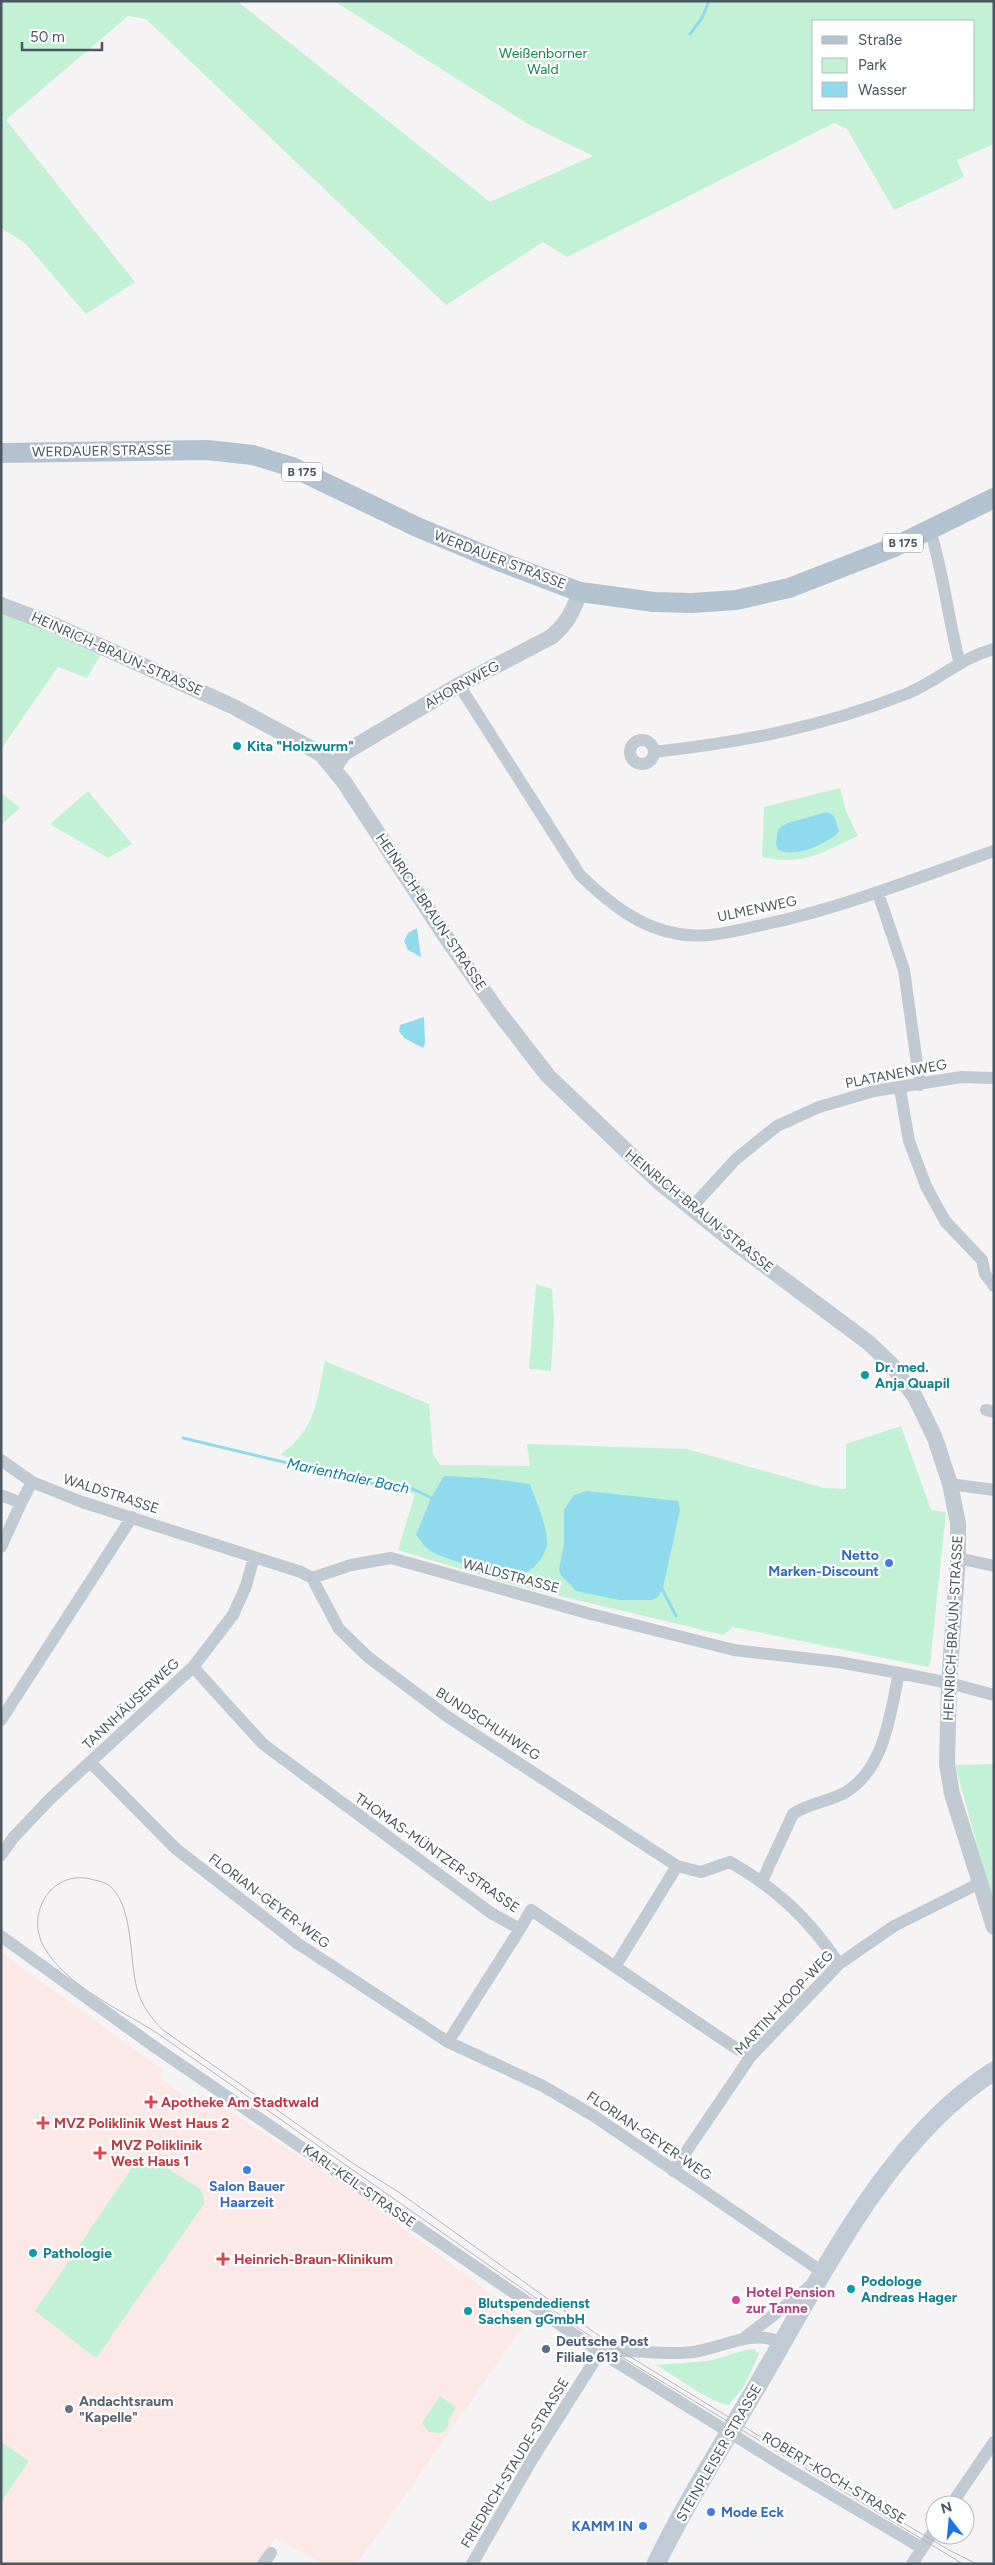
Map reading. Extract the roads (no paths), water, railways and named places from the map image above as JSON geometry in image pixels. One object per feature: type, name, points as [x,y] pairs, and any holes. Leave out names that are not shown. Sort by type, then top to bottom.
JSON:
[{"type":"main road","name":"WERDAUER STRASSE","points":[[1,453],[207,450],[252,455],[292,467],[417,527],[580,592],[654,602],[692,603],[751,598],[788,588],[853,564],[930,530],[994,498]]},
{"type":"main road","points":[[782,2343],[874,2191],[904,2152],[956,2099],[994,2071]]},
{"type":"main road","name":"STEINPLEISER STRASSE","points":[[656,2564],[782,2343]]},
{"type":"street","points":[[930,530],[937,552],[952,633],[960,664]]},
{"type":"street","name":"AHORNWEG","points":[[333,769],[344,753],[459,685],[551,637],[563,627],[572,614],[580,592]]},
{"type":"street","name":"HEINRICH-BRAUN-STRASSE","points":[[1,605],[54,625],[234,707],[322,755],[344,782],[492,1002],[548,1076],[659,1182],[735,1243],[869,1343],[891,1364],[915,1397],[935,1438],[950,1484],[958,1524],[958,1558],[949,1683],[947,1764],[952,1794],[994,1927]]},
{"type":"street","points":[[654,752],[725,744],[786,732],[841,717],[908,693],[960,664],[994,649]]},
{"type":"street","name":"ULMENWEG","points":[[459,685],[580,875],[606,900],[643,924],[680,934],[726,933],[797,918],[878,893],[994,851]]},
{"type":"street","points":[[878,893],[904,970],[920,1085]]},
{"type":"street","name":"PLATANENWEG","points":[[692,1207],[736,1159],[777,1126],[819,1107],[874,1091],[900,1089],[961,1077],[994,1078]]},
{"type":"street","points":[[900,1089],[909,1141],[926,1186],[945,1221],[982,1260],[985,1274],[994,1286]]},
{"type":"street","name":"WALDSTRASSE","points":[[1,1460],[32,1482],[82,1502],[301,1572],[312,1578],[351,1565],[391,1558],[587,1613],[734,1650],[838,1662],[949,1683],[994,1695]]},
{"type":"street","points":[[1,1547],[32,1482]]},
{"type":"street","points":[[950,1484],[994,1490]]},
{"type":"street","points":[[1,1495],[21,1503]]},
{"type":"street","points":[[1,1720],[132,1517]]},
{"type":"street","name":"TANNHÄUSERWEG","points":[[1,1855],[25,1825],[193,1667],[233,1615],[246,1586],[254,1557]]},
{"type":"street","points":[[958,1558],[994,1566]]},
{"type":"street","name":"BUNDSCHUHWEG","points":[[312,1578],[339,1629],[368,1657],[448,1717],[677,1866],[702,1872],[730,1862],[762,1881],[800,1913],[822,1938],[839,1964]]},
{"type":"street","name":"THOMAS-MÜNTZER-STRASSE","points":[[193,1667],[263,1744],[491,1913],[520,1930],[531,1910],[616,1965],[734,2047],[752,2056]]},
{"type":"street","points":[[762,1881],[793,1814],[801,1808],[830,1800],[846,1792],[862,1778],[876,1761],[899,1673]]},
{"type":"street","name":"FLORIAN-GEYER-WEG","points":[[90,1762],[175,1848],[305,1948],[448,2042],[543,2086],[594,2116],[824,2273]]},
{"type":"street","points":[[616,1965],[677,1866]]},
{"type":"street","name":"MARTIN-HOOP-WEG","points":[[673,2171],[752,2056],[839,1964],[894,1926],[980,1883]]},
{"type":"street","points":[[448,2042],[520,1930]]},
{"type":"street","name":"KARL-KEIL-STRASSE","points":[[1,1936],[152,2045],[600,2352],[730,2432]]},
{"type":"street","points":[[743,2339],[824,2273]]},
{"type":"street","points":[[600,2352],[693,2352],[754,2336],[771,2337],[782,2343]]},
{"type":"street","name":"FRIEDRICH-STAUDE-STRASSE","points":[[472,2564],[533,2458],[600,2352]]},
{"type":"street","name":"ROBERT-KOCH-STRASSE","points":[[730,2432],[922,2548]]},
{"type":"street","points":[[958,2495],[994,2442]]},
{"type":"street","points":[[912,2564],[925,2544]]},
{"type":"street","points":[[263,2564],[271,2553]]},
{"type":"water","points":[[827,812],[834,816],[839,831],[837,834],[809,849],[793,852],[778,850],[776,844],[778,829],[787,823]]},
{"type":"water","points":[[417,928],[421,957],[408,950],[404,941],[408,933]]},
{"type":"water","points":[[424,1017],[425,1044],[423,1048],[404,1038],[399,1031],[400,1025]]},
{"type":"water","points":[[444,1476],[485,1478],[530,1484],[547,1536],[544,1553],[535,1566],[521,1574],[502,1573],[450,1559],[432,1552],[426,1547],[416,1535],[431,1498]]},
{"type":"water","points":[[587,1491],[678,1501],[680,1510],[663,1588],[658,1597],[652,1600],[619,1600],[576,1591],[561,1575],[559,1570],[564,1543],[564,1510],[574,1495]]},
{"type":"waterway","points":[[690,34],[702,18],[709,1]]},
{"type":"waterway","name":"Marienthaler Bach","points":[[183,1438],[371,1483],[413,1489],[434,1499]]},
{"type":"waterway","name":"Marienthaler Bach","points":[[661,1587],[676,1616]]},
{"type":"tram line","points":[[963,2564],[610,2350],[157,2033],[95,1996],[66,1974],[44,1947],[39,1934],[38,1920],[40,1907],[46,1895],[55,1886],[66,1880],[80,1878],[105,1883],[118,1897],[124,1908],[130,1935],[137,1989],[141,2001],[163,2030],[354,2164],[400,2193],[619,2350],[831,2480],[949,2550],[977,2564]]},
{"type":"place","name":"Kita \"Holzwurm\"","points":[[237,746]]},
{"type":"place","name":"Dr. med. Anja Quapil","points":[[865,1375]]},
{"type":"place","name":"Netto Marken-Discount","points":[[889,1563]]},
{"type":"place","name":"Apotheke Am Stadtwald","points":[[151,2102]]},
{"type":"place","name":"MVZ Poliklinik West Haus 2","points":[[43,2123]]},
{"type":"place","name":"MVZ Poliklinik West Haus 1","points":[[100,2153]]},
{"type":"place","name":"Salon Bauer Haarzeit","points":[[247,2170]]},
{"type":"place","name":"Pathologie","points":[[33,2253]]},
{"type":"place","name":"Heinrich-Braun-Klinikum","points":[[223,2259]]},
{"type":"place","name":"Podologe Andreas Hager","points":[[851,2289]]},
{"type":"place","name":"Hotel Pension zur Tanne","points":[[736,2300]]},
{"type":"place","name":"Blutspendedienst Sachsen gGmbH","points":[[468,2311]]},
{"type":"place","name":"Deutsche Post Filiale 613","points":[[546,2349]]},
{"type":"place","name":"Andachtsraum \"Kapelle\"","points":[[69,2409]]},
{"type":"place","name":"Mode Eck","points":[[711,2512]]},
{"type":"place","name":"KAMM IN","points":[[643,2526]]},
{"type":"park label","name":"Weißenborner Wald","points":[[543,62]]}]
